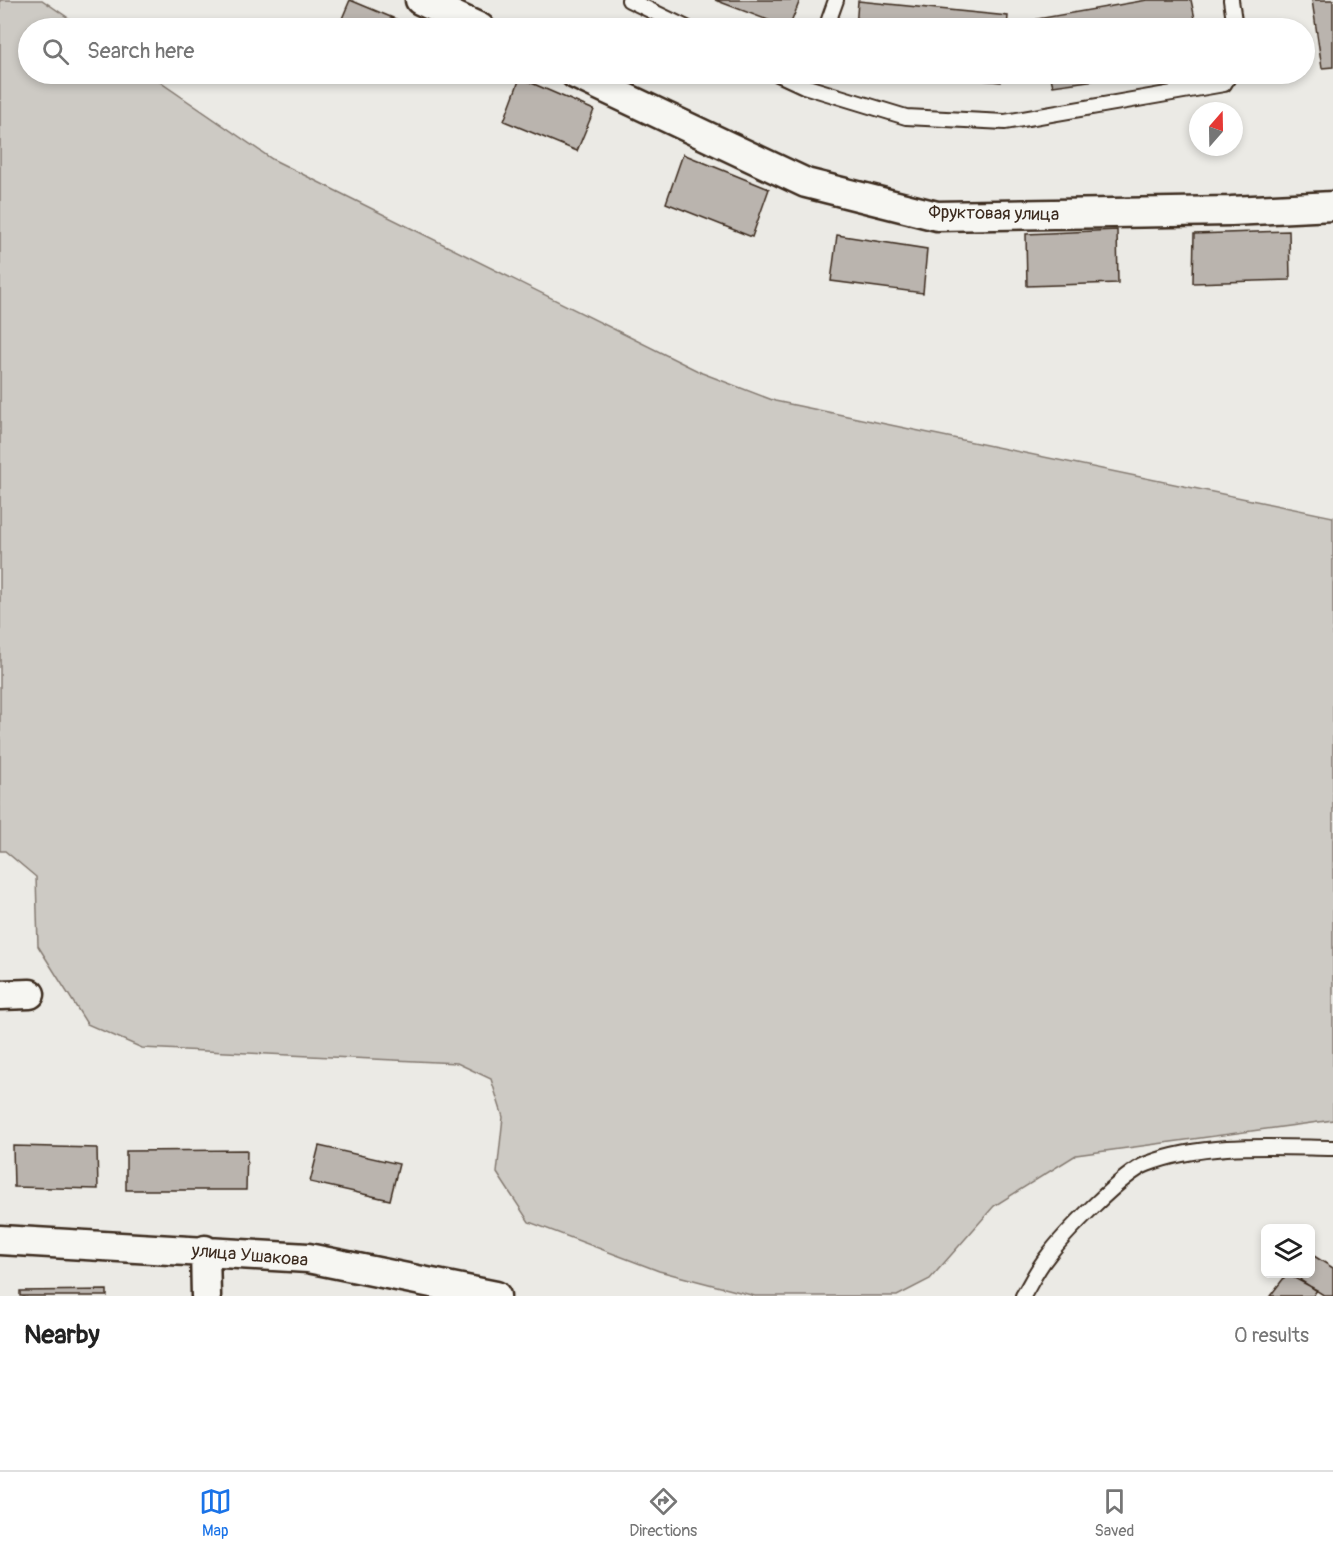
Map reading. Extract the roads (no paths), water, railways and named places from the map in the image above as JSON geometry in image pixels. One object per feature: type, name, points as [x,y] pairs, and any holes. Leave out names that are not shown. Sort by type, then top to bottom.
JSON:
[{"type":"street","points":[[420,0],[459,18]]},
{"type":"street","name":"Фруктовая улица","points":[[596,84],[806,183],[937,216],[1231,211],[1333,206]]},
{"type":"street","points":[[0,995],[30,994]]},
{"type":"street","name":"улица Ушакова","points":[[0,1240],[205,1250],[309,1258],[496,1296]]},
{"type":"street","points":[[205,1250],[206,1296]]},
{"type":"lane","points":[[629,0],[666,18]]},
{"type":"lane","points":[[830,18],[836,0]]},
{"type":"lane","points":[[1231,0],[1234,18]]},
{"type":"lane","points":[[818,84],[906,117],[1005,122],[1224,84]]},
{"type":"lane","points":[[1023,1296],[1047,1257],[1110,1192],[1145,1165],[1189,1152],[1263,1146],[1333,1148]]}]
